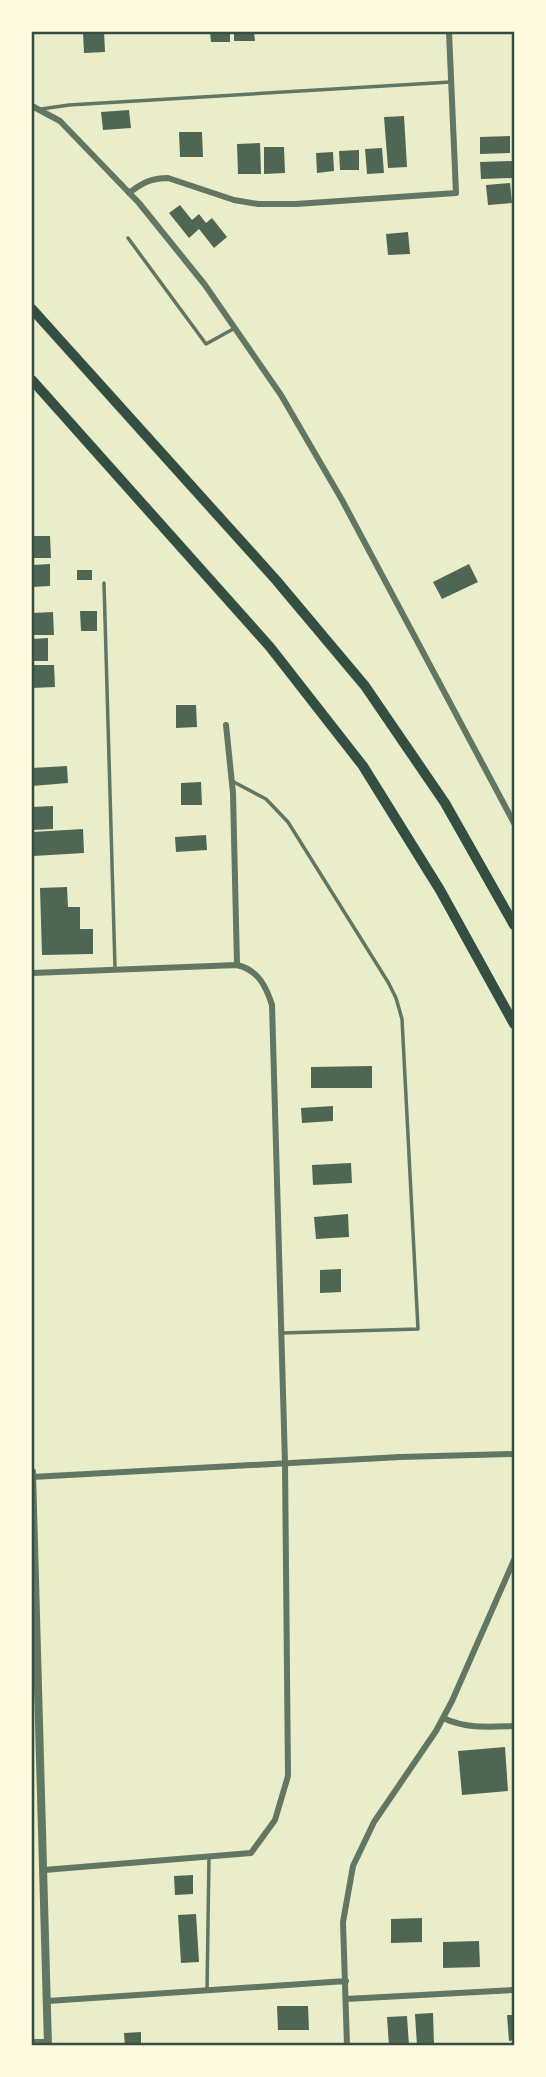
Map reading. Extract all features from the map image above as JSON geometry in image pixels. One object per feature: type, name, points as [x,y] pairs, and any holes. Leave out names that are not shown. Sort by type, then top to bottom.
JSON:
[{"type":"highway","points":[[32,309],[276,580],[365,686],[445,803],[514,925]]},
{"type":"highway","points":[[32,380],[271,647],[363,766],[440,890],[514,1024]]},
{"type":"street","points":[[129,193],[144,181],[167,178],[234,200],[258,204],[296,204],[456,193],[449,32]]},
{"type":"street","points":[[32,106],[60,121],[129,193],[205,285],[234,328],[309,440],[514,823]]},
{"type":"street","points":[[226,725],[232,781],[237,965]]},
{"type":"street","points":[[32,973],[237,965],[252,971],[267,990],[272,1005],[285,1463],[288,1776],[275,1820],[251,1853],[44,1870]]},
{"type":"street","points":[[32,1477],[480,1453],[514,1454]]},
{"type":"street","points":[[32,1472],[48,2044],[32,2042]]},
{"type":"street","points":[[347,2046],[343,1922],[353,1866],[374,1822],[443,1718],[514,1560]]},
{"type":"street","points":[[443,1718],[467,1727],[514,1726]]},
{"type":"street","points":[[48,2001],[346,1982]]},
{"type":"street","points":[[346,1999],[514,1990]]},
{"type":"lane","points":[[41,109],[69,105],[451,82]]},
{"type":"lane","points":[[128,238],[206,344],[234,328]]},
{"type":"lane","points":[[104,583],[115,971]]},
{"type":"lane","points":[[232,781],[265,799],[288,822],[388,982],[402,1019],[418,1329],[282,1333]]},
{"type":"lane","points":[[207,1992],[209,1857]]},
{"type":"building","points":[[83,32],[104,32],[105,52],[84,53]]},
{"type":"building","points":[[210,32],[230,32],[230,42],[211,42]]},
{"type":"building","points":[[234,32],[254,32],[255,41],[234,41]]},
{"type":"building","points":[[129,110],[131,128],[103,130],[101,112]]},
{"type":"building","points":[[404,116],[407,167],[388,168],[384,117]]},
{"type":"building","points":[[179,132],[202,132],[203,157],[180,157]]},
{"type":"building","points":[[510,136],[510,153],[480,154],[480,137]]},
{"type":"building","points":[[260,143],[261,174],[238,174],[237,144]]},
{"type":"building","points":[[264,147],[284,147],[285,173],[264,174]]},
{"type":"building","points":[[382,148],[384,173],[367,174],[365,149]]},
{"type":"building","points":[[359,150],[359,170],[340,170],[339,151]]},
{"type":"building","points":[[333,152],[334,171],[317,173],[316,153]]},
{"type":"building","points":[[514,161],[514,178],[481,179],[480,162]]},
{"type":"building","points":[[510,183],[512,203],[488,205],[486,185]]},
{"type":"building","points":[[180,205],[192,220],[199,214],[206,223],[212,218],[227,237],[214,248],[199,229],[189,238],[169,213]]},
{"type":"building","points":[[408,232],[410,254],[388,255],[386,234]]},
{"type":"building","points":[[32,536],[50,536],[51,558],[32,558]]},
{"type":"building","points":[[50,564],[50,586],[32,587],[32,565]]},
{"type":"building","points":[[469,564],[478,582],[442,599],[433,582]]},
{"type":"building","points":[[77,570],[92,570],[92,580],[77,580]]},
{"type":"building","points":[[80,611],[97,611],[97,631],[81,631]]},
{"type":"building","points":[[53,612],[54,635],[32,635],[32,613]]},
{"type":"building","points":[[48,638],[48,661],[32,661],[32,639]]},
{"type":"building","points":[[32,665],[54,665],[55,687],[32,688]]},
{"type":"building","points":[[176,705],[196,705],[197,727],[176,728]]},
{"type":"building","points":[[67,766],[68,783],[32,786],[32,768]]},
{"type":"building","points":[[201,782],[202,805],[181,805],[181,783]]},
{"type":"building","points":[[53,806],[53,829],[33,830],[32,807]]},
{"type":"building","points":[[83,829],[84,853],[33,856],[32,832]]},
{"type":"building","points":[[206,835],[207,850],[176,852],[175,837]]},
{"type":"building","points":[[67,887],[68,907],[80,907],[80,929],[93,929],[93,954],[42,955],[40,888]]},
{"type":"building","points":[[372,1066],[372,1088],[311,1088],[311,1067]]},
{"type":"building","points":[[333,1106],[333,1121],[302,1123],[301,1108]]},
{"type":"building","points":[[351,1163],[352,1183],[313,1185],[312,1165]]},
{"type":"building","points":[[348,1214],[349,1237],[316,1239],[314,1217]]},
{"type":"building","points":[[341,1269],[341,1292],[320,1293],[320,1270]]},
{"type":"building","points":[[505,1747],[508,1791],[462,1795],[458,1751]]},
{"type":"building","points":[[193,1875],[193,1894],[175,1895],[174,1876]]},
{"type":"building","points":[[196,1914],[199,1962],[181,1963],[178,1915]]},
{"type":"building","points":[[422,1918],[422,1942],[391,1943],[391,1919]]},
{"type":"building","points":[[479,1941],[480,1967],[443,1968],[443,1942]]},
{"type":"building","points":[[277,2006],[308,2006],[309,2030],[278,2030]]},
{"type":"building","points":[[433,2013],[434,2045],[417,2046],[415,2014]]},
{"type":"building","points":[[507,2015],[514,2015],[514,2040],[509,2041]]},
{"type":"building","points":[[407,2016],[409,2046],[389,2046],[387,2017]]},
{"type":"building","points":[[141,2032],[141,2046],[125,2046],[124,2033]]}]
